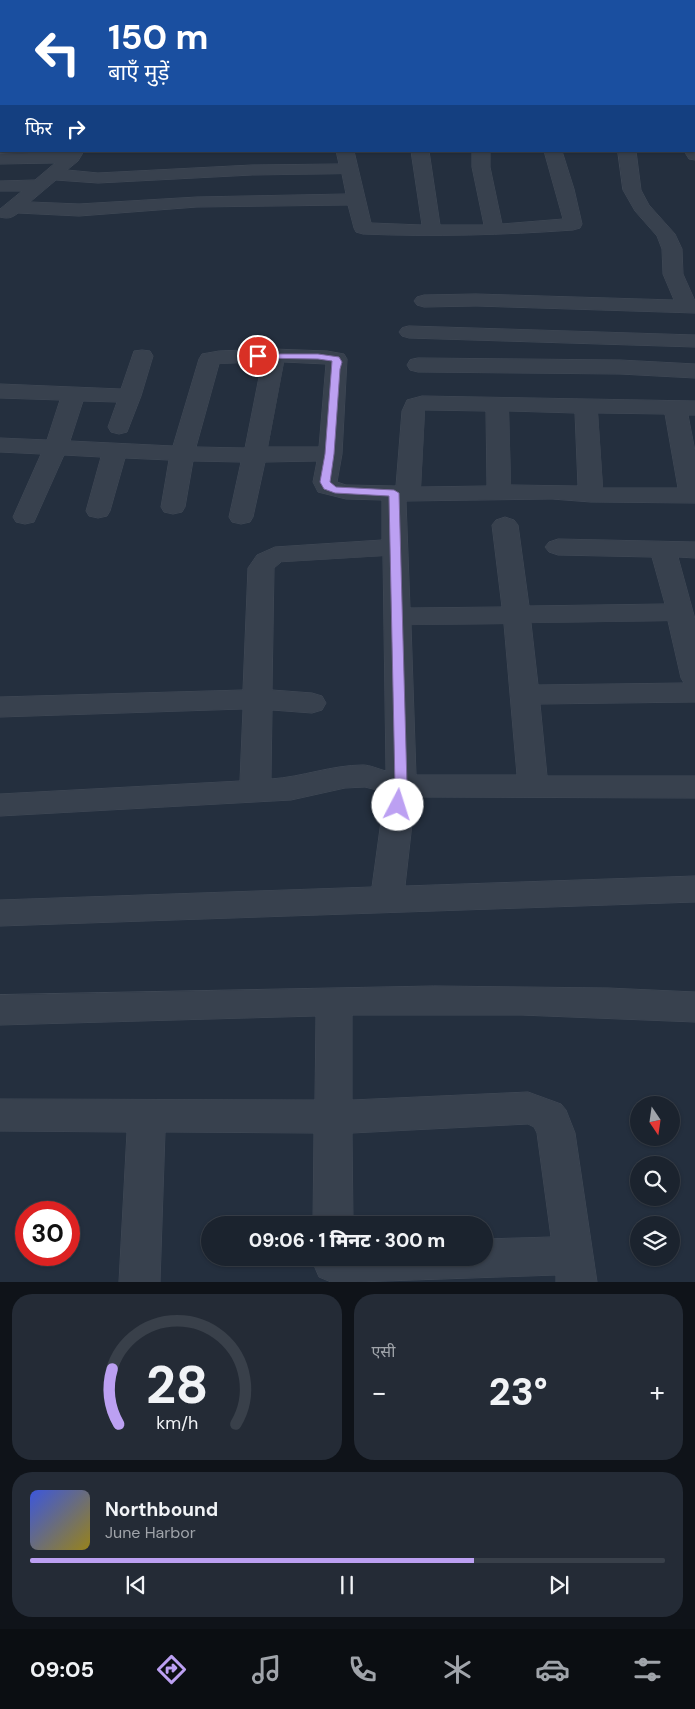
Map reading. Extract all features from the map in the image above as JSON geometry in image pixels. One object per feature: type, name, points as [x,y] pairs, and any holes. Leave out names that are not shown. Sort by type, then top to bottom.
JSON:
[{"type":"street","points":[[420,152],[432,231]]},
{"type":"street","points":[[480,152],[481,167],[494,230]]},
{"type":"street","points":[[0,186],[82,177],[252,170],[347,160],[363,228],[432,231],[494,230],[573,224],[565,190],[556,168],[552,152]]},
{"type":"street","points":[[627,152],[632,190],[641,207],[666,234],[672,249],[673,274],[691,307]]},
{"type":"street","points":[[0,159],[74,154]]},
{"type":"street","points":[[6,212],[46,180],[74,154]]},
{"type":"street","points":[[6,212],[78,210],[197,202],[356,199]]},
{"type":"street","points":[[424,301],[476,300],[691,307]]},
{"type":"street","points":[[409,332],[695,341]]},
{"type":"street","points":[[98,511],[117,438],[142,356]]},
{"type":"street","points":[[241,518],[274,356]]},
{"type":"street","points":[[173,507],[182,454],[210,359],[217,357],[274,356],[330,357],[336,359],[338,362],[335,369],[330,454],[325,482],[327,487],[346,492],[401,493],[552,492],[591,495],[694,496],[685,408],[428,401],[416,405],[413,411],[401,493],[396,547],[401,786],[387,900]]},
{"type":"street","points":[[418,365],[620,367],[695,371]]},
{"type":"street","points":[[0,391],[130,396]]},
{"type":"street","points":[[25,517],[56,447],[74,393]]},
{"type":"street","points":[[497,403],[498,493]]},
{"type":"street","points":[[586,405],[591,495]]},
{"type":"street","points":[[0,445],[56,447],[117,438],[182,454],[330,454]]},
{"type":"street","points":[[506,525],[517,615],[533,787]]},
{"type":"street","points":[[255,791],[261,568],[266,560],[274,555],[396,547]]},
{"type":"street","points":[[558,548],[695,550]]},
{"type":"street","points":[[663,549],[695,678]]},
{"type":"street","points":[[397,617],[680,612]]},
{"type":"street","points":[[525,695],[695,692]]},
{"type":"street","points":[[0,707],[257,699],[312,703]]},
{"type":"street","points":[[0,805],[291,789],[345,777],[365,776],[401,786],[695,787]]},
{"type":"street","points":[[0,913],[695,889]]},
{"type":"street","points":[[0,1010],[475,1000],[608,1002],[695,1007]]},
{"type":"street","points":[[333,1216],[334,1002]]},
{"type":"street","points":[[1,1120],[148,1115],[333,1117],[528,1108],[542,1112],[552,1119],[556,1133],[575,1268],[493,1264]]},
{"type":"street","points":[[139,1282],[148,1115]]},
{"type":"route","points":[[258,356],[318,356],[336,359],[338,362],[335,369],[330,454],[325,482],[327,487],[346,492],[394,493],[401,786],[398,805]]}]
